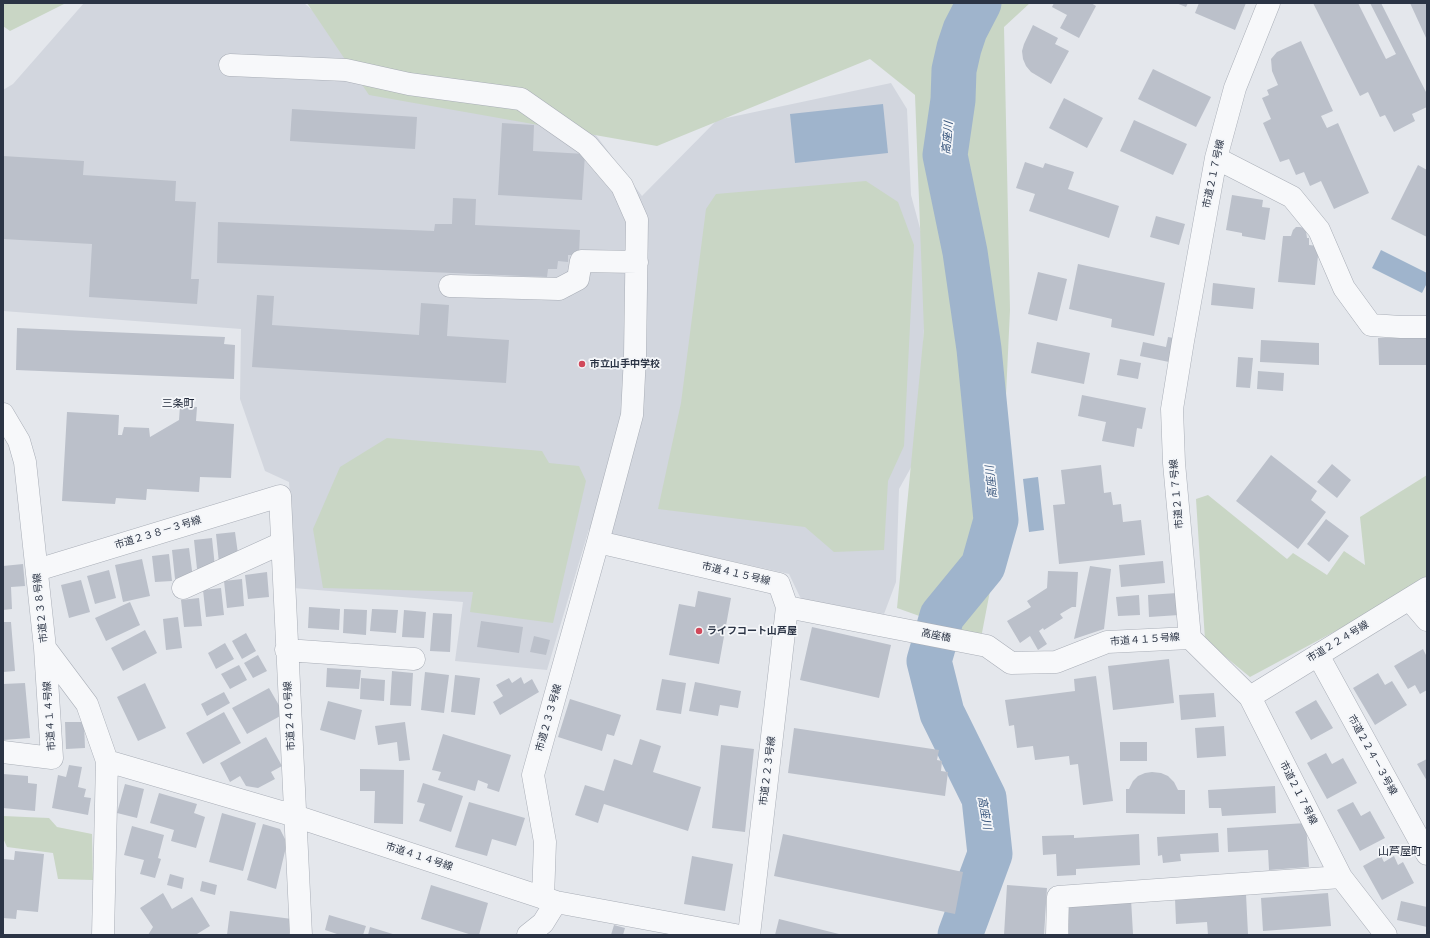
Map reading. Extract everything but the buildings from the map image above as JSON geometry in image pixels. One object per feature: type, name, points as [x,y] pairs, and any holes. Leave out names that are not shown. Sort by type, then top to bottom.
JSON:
[{"type":"street","name":"市道２１７号線","points":[[1269,3],[1235,88],[1216,158],[1172,409],[1174,462],[1190,638],[1250,697],[1341,877],[1386,935]]},
{"type":"street","name":"市道２３３号線","points":[[230,64],[346,70],[409,84],[520,99],[587,145],[622,186],[637,220],[635,356],[632,415],[533,775],[544,842],[550,900]]},
{"type":"street","points":[[1216,158],[1292,197],[1320,230],[1344,288],[1371,325],[1427,327]]},
{"type":"street","points":[[450,286],[559,289],[578,280],[581,261],[636,262]]},
{"type":"street","name":"市道２３８号線","points":[[3,414],[19,441],[25,462],[45,648],[87,704],[107,761],[103,935]]},
{"type":"street","name":"市道２３８－３号線","points":[[37,570],[280,496]]},
{"type":"street","name":"市道２４０号線","points":[[280,496],[286,650],[301,935]]},
{"type":"street","name":"市道４１５号線","points":[[598,542],[779,584],[787,607]]},
{"type":"street","points":[[183,588],[282,543]]},
{"type":"street","points":[[1418,594],[1427,620]]},
{"type":"street","name":"市道２２４号線","points":[[1250,697],[1418,594]]},
{"type":"street","name":"高座橋","points":[[787,607],[966,642]]},
{"type":"street","name":"市道２２３号線","points":[[749,935],[787,607]]},
{"type":"street","name":"市道４１５号線","points":[[966,642],[987,646],[1011,663],[1056,662],[1107,642],[1190,638]]},
{"type":"street","name":"市道４１４号線","points":[[3,752],[52,758],[45,648]]},
{"type":"street","points":[[286,650],[414,659]]},
{"type":"street","name":"市道２２４－３号線","points":[[1318,655],[1427,854]]},
{"type":"street","name":"市道４１４号線","points":[[107,761],[295,816],[550,900],[735,935]]},
{"type":"street","points":[[1057,935],[1058,897],[1341,877]]},
{"type":"street","points":[[528,935],[543,923],[550,900]]},
{"type":"shaded area","name":"市立山手中学校","points":[[84,3],[304,3],[334,28],[595,134],[642,196],[717,120],[891,83],[907,109],[911,195],[927,254],[919,453],[899,489],[896,582],[884,614],[801,599],[789,574],[589,529],[547,670],[455,661],[463,602],[293,588],[295,570],[289,482],[265,471],[240,399],[241,329],[3,311],[3,90],[13,84]]},
{"type":"green space","points":[[3,3],[66,3],[10,31],[3,26]]},
{"type":"green space","points":[[307,3],[1030,3],[1004,27],[1010,310],[999,544],[981,638],[897,608],[924,331],[915,95],[870,59],[657,146],[369,95]]},
{"type":"green space","points":[[866,181],[898,202],[914,245],[904,446],[888,481],[884,550],[834,552],[805,527],[658,509],[681,403],[706,209],[716,194]]},
{"type":"green space","points":[[387,438],[542,451],[549,463],[579,466],[586,481],[553,623],[470,612],[473,592],[323,588],[313,529],[340,467]]},
{"type":"green space","points":[[1427,475],[1427,576],[1371,612],[1250,677],[1205,640],[1196,499],[1208,495],[1287,559],[1293,553],[1327,575],[1344,551],[1365,565],[1360,517]]},
{"type":"green space","points":[[3,816],[49,818],[57,827],[92,834],[93,880],[58,879],[53,853],[7,847],[3,838]]},
{"type":"water","points":[[883,104],[888,153],[795,163],[790,114]]},
{"type":"water","points":[[1381,250],[1427,273],[1427,283],[1422,293],[1372,268]]},
{"type":"water","points":[[1038,477],[1044,530],[1029,532],[1023,479]]},
{"type":"waterway","name":"高座川","points":[[960,935],[990,854],[984,798],[942,713],[929,661],[942,616],[983,566],[996,520],[979,349],[965,252],[945,155],[953,100],[954,70],[965,30],[979,3]]},
{"type":"place","name":"市立山手中学校","points":[[582,364]]},
{"type":"place","name":"ライフコート山芦屋","points":[[699,631]]},
{"type":"district","name":"三条町","points":[[178,404]]},
{"type":"district","name":"山芦屋町","points":[[1400,852]]}]
